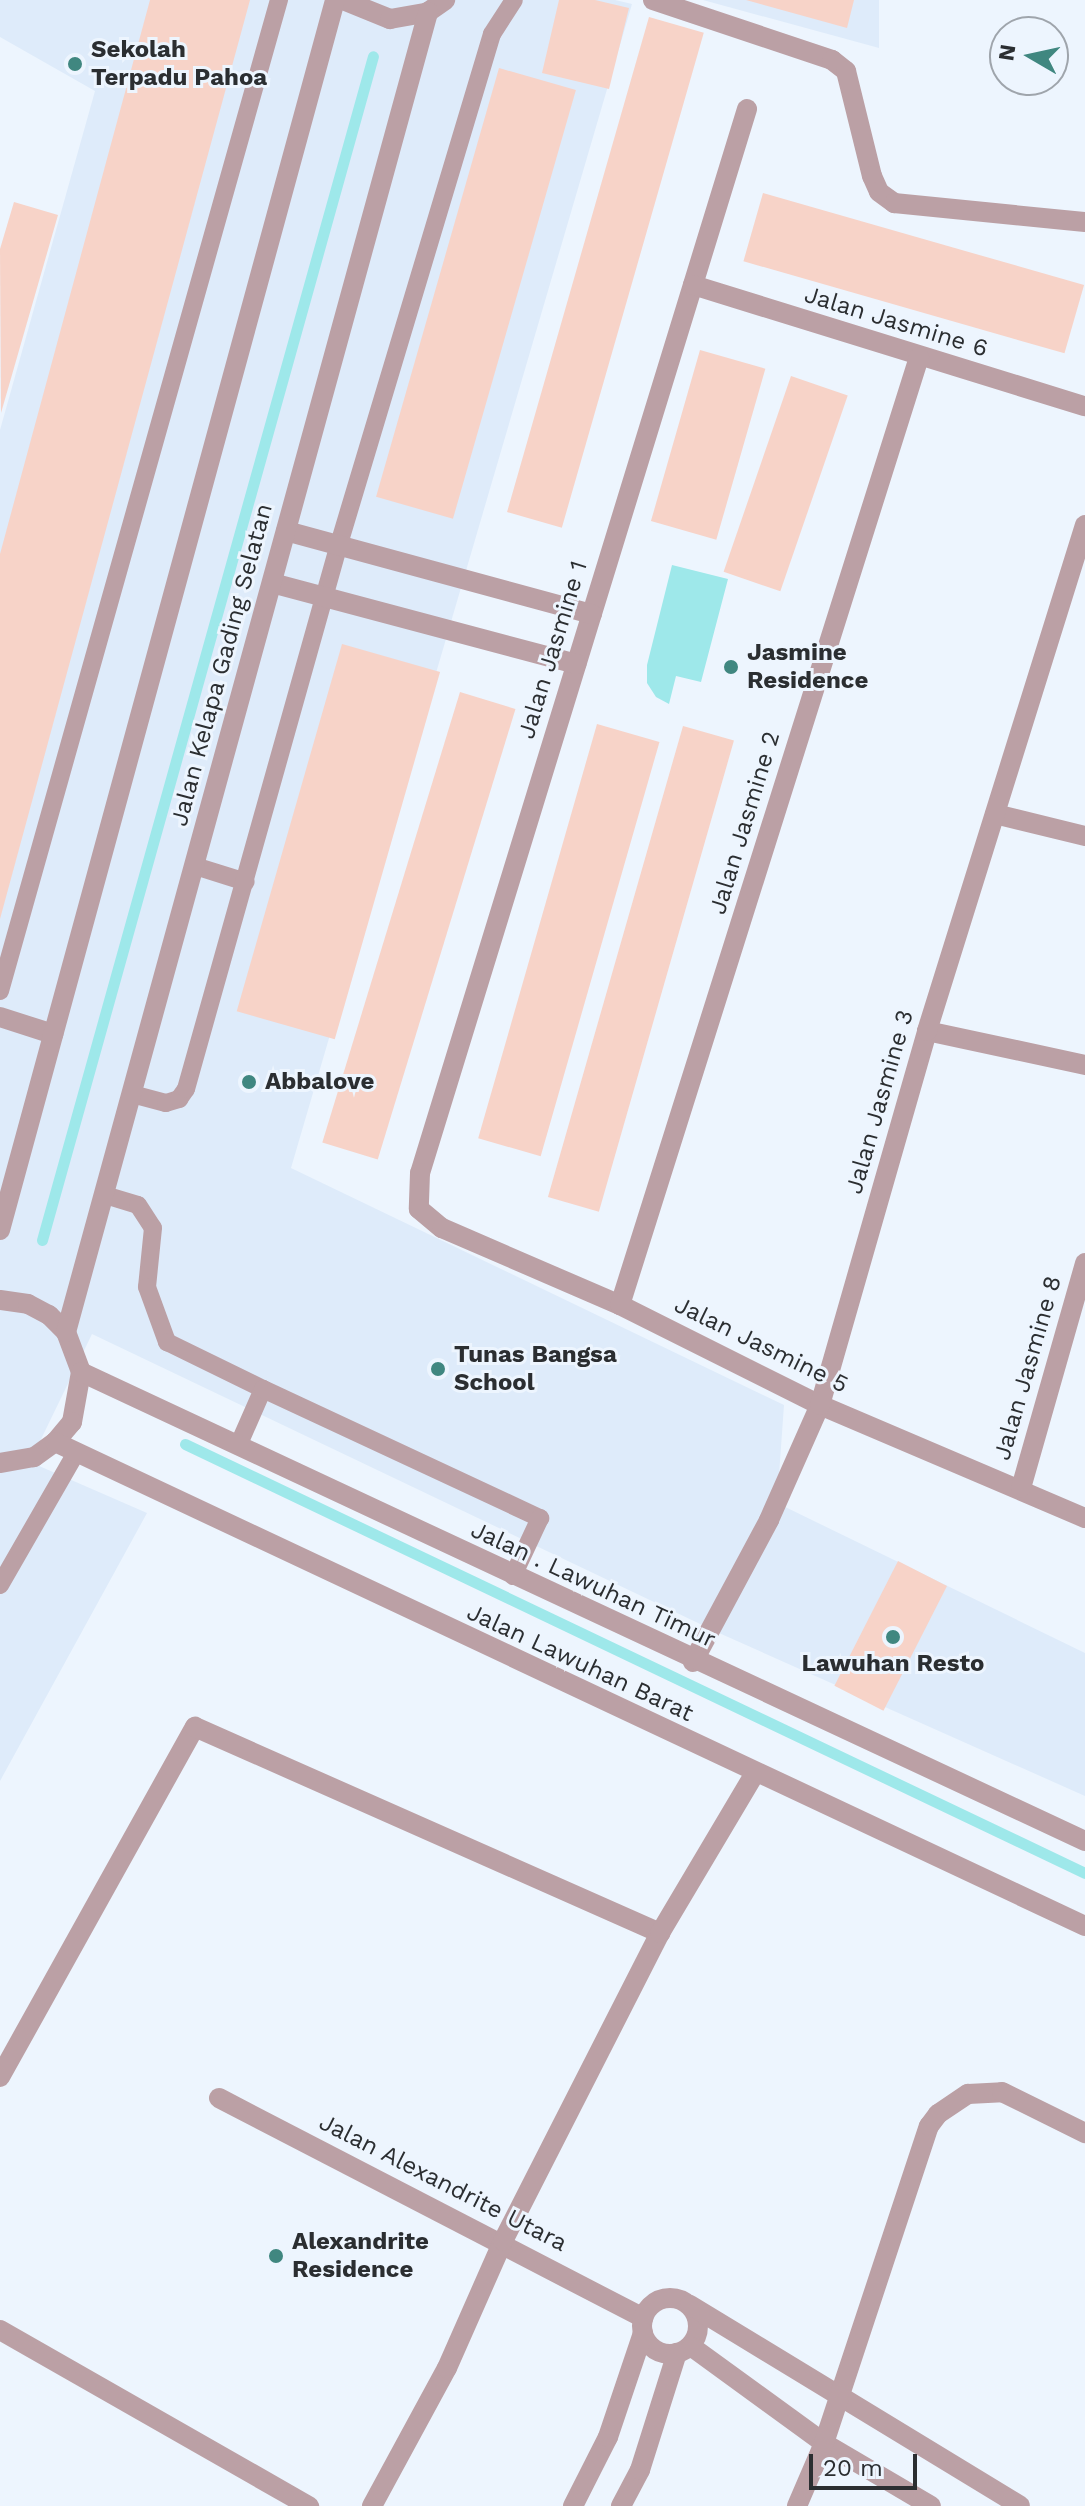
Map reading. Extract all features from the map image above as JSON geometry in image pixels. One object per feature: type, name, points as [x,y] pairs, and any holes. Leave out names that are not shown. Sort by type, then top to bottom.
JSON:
[{"type":"street","points":[[0,1230],[335,0]]},
{"type":"street","points":[[343,0],[390,19],[436,6]]},
{"type":"street","points":[[653,0],[832,60],[846,71],[872,176],[879,192],[894,203],[1085,222]]},
{"type":"street","name":"Jalan Kelapa Gading Selatan","points":[[66,1332],[286,531],[436,6]]},
{"type":"street","name":"Jalan Jasmine 1","points":[[419,1209],[420,1173],[747,109]]},
{"type":"street","name":"Jalan Jasmine 6","points":[[693,285],[1085,406]]},
{"type":"street","name":"Jalan Jasmine 2","points":[[620,1305],[919,357]]},
{"type":"street","name":"Jalan Jasmine 3","points":[[693,1662],[769,1520],[820,1405],[927,1031],[1085,525]]},
{"type":"street","points":[[286,531],[592,614]]},
{"type":"street","points":[[272,583],[576,664]]},
{"type":"street","points":[[995,814],[1085,836]]},
{"type":"street","points":[[0,1017],[53,1034]]},
{"type":"street","points":[[927,1031],[1085,1065]]},
{"type":"street","name":"Jalan Jasmine 5","points":[[419,1209],[442,1228],[620,1305],[820,1405],[1021,1488],[1085,1518]]},
{"type":"street","name":"Jalan Jasmine 8","points":[[1021,1488],[1085,1263]]},
{"type":"street","points":[[0,1300],[28,1304],[66,1332],[81,1372],[72,1422],[55,1442],[34,1457],[3,1469]]},
{"type":"street","name":"Jalan . Lawuhan Timur","points":[[81,1372],[693,1662],[1085,1841]]},
{"type":"street","name":"Jalan Lawuhan Barat","points":[[55,1442],[754,1775],[1085,1926]]},
{"type":"street","points":[[0,2077],[195,1727],[660,1933]]},
{"type":"street","points":[[372,2506],[447,2368],[503,2241],[660,1933],[754,1775]]},
{"type":"street","points":[[797,2506],[824,2443],[929,2126],[938,2114],[968,2094],[1002,2092],[1085,2133]]},
{"type":"street","name":"Jalan Alexandrite Utara","points":[[219,2098],[503,2241],[643,2326]]},
{"type":"street","points":[[573,2506],[608,2437],[643,2326],[663,2298],[690,2305],[1020,2506]]},
{"type":"street","points":[[621,2506],[640,2470],[698,2318],[690,2305]]},
{"type":"street","points":[[643,2326],[650,2346],[685,2350],[824,2443],[931,2506]]},
{"type":"street","points":[[0,2330],[309,2506]]},
{"type":"lane","points":[[0,991],[279,0]]},
{"type":"lane","points":[[132,1094],[166,1103],[179,1099],[186,1089],[339,544],[492,34],[514,0]]},
{"type":"lane","points":[[195,866],[246,882]]},
{"type":"lane","points":[[105,1195],[138,1205],[153,1228],[147,1287],[167,1342],[540,1518],[513,1576]]},
{"type":"lane","points":[[238,1446],[263,1389]]},
{"type":"lane","points":[[0,1585],[76,1453]]},
{"type":"shaded area","points":[[0,0],[615,0],[632,4],[291,1168],[784,1405],[777,1503],[1085,1653],[1085,1796],[719,1633],[92,1334],[30,1462],[147,1513],[0,1781],[0,430],[95,91],[0,37]]},
{"type":"shaded area","points":[[703,0],[879,0],[879,48]]},
{"type":"water","points":[[672,565],[728,579],[701,682],[676,676],[669,704],[656,697],[647,683],[647,665]]},
{"type":"building","points":[[150,0],[250,0],[0,919],[0,554]]},
{"type":"building","points":[[559,0],[595,0],[629,8],[609,89],[542,73]]},
{"type":"building","points":[[746,0],[854,0],[847,28]]},
{"type":"building","points":[[649,17],[704,33],[562,528],[507,512]]},
{"type":"building","points":[[499,68],[576,90],[453,519],[376,497]]},
{"type":"building","points":[[763,193],[1084,285],[1064,353],[743,261]]},
{"type":"building","points":[[14,202],[58,215],[1,413],[0,249]]},
{"type":"building","points":[[700,350],[765,369],[716,540],[651,521]]},
{"type":"building","points":[[791,376],[848,396],[780,591],[724,572]]},
{"type":"building","points":[[342,644],[440,672],[335,1039],[237,1011]]},
{"type":"building","points":[[460,692],[515,709],[378,1159],[322,1142]]},
{"type":"building","points":[[597,724],[659,742],[541,1156],[478,1138]]},
{"type":"building","points":[[683,726],[734,741],[599,1212],[548,1197]]},
{"type":"building","name":"Lawuhan Resto","points":[[898,1561],[947,1586],[883,1711],[834,1686]]},
{"type":"waterway","points":[[42,1240],[373,56]]},
{"type":"waterway","points":[[185,1444],[1085,1873]]},
{"type":"place","name":"Sekolah Terpadu Pahoa","points":[[75,64]]},
{"type":"place","name":"Jasmine Residence","points":[[731,667]]},
{"type":"place","name":"Abbalove","points":[[249,1082]]},
{"type":"place","name":"Tunas Bangsa School","points":[[438,1369]]},
{"type":"place","name":"Lawuhan Resto","points":[[893,1637]]},
{"type":"place","name":"Alexandrite Residence","points":[[276,2256]]}]
